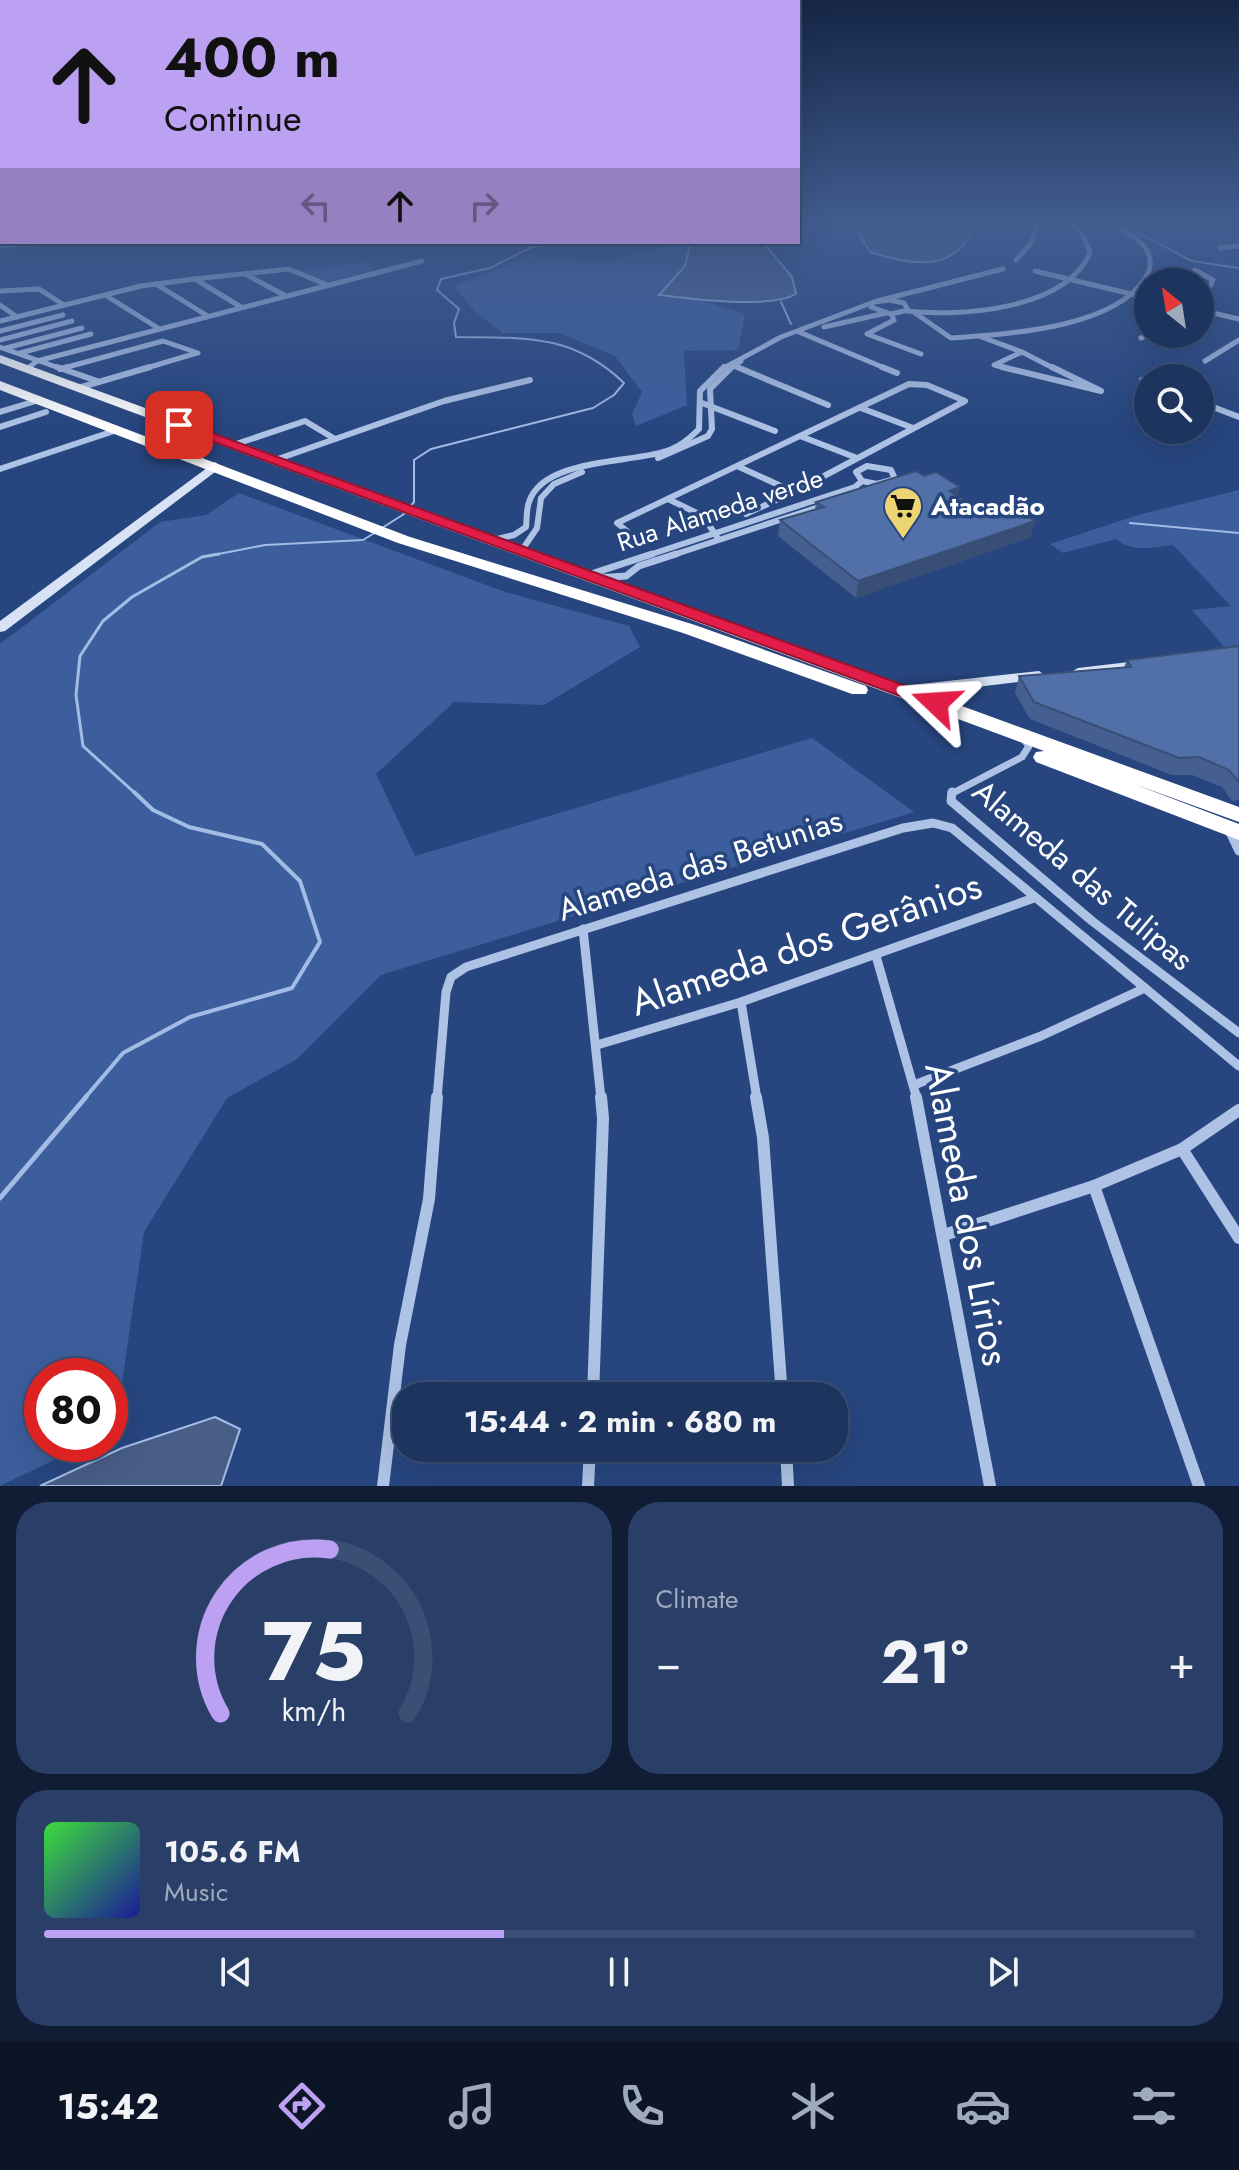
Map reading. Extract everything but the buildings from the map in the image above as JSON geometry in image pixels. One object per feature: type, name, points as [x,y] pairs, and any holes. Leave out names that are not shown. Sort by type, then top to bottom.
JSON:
[{"type":"highway","points":[[17,357],[78,388],[1015,732],[1236,820]]},
{"type":"highway","points":[[0,385],[43,406],[215,466],[404,540],[698,632],[1028,751],[1236,820]]},
{"type":"highway","points":[[187,456],[218,462],[235,457],[226,442]]},
{"type":"highway","points":[[261,484],[245,473],[247,465],[264,462],[294,468]]},
{"type":"street","points":[[41,290],[64,305]]},
{"type":"street","points":[[0,321],[124,290]]},
{"type":"street","points":[[167,290],[206,315]]},
{"type":"street","points":[[213,290],[241,307]]},
{"type":"street","points":[[276,290],[284,295]]},
{"type":"street","points":[[17,357],[102,343],[301,290]]},
{"type":"street","points":[[493,540],[514,535],[526,527],[531,497],[553,478],[587,465],[652,454],[692,437],[699,426],[697,403],[706,382],[730,364],[843,314],[907,290]]},
{"type":"street","points":[[802,333],[882,313],[915,313],[1013,303],[1056,290]]},
{"type":"street","points":[[1121,290],[1133,293]]},
{"type":"street","points":[[915,313],[951,338],[978,336],[1071,320],[1135,290]]},
{"type":"street","points":[[900,293],[908,306],[906,311]]},
{"type":"street","points":[[105,295],[158,328]]},
{"type":"street","points":[[875,302],[904,303]]},
{"type":"street","points":[[875,302],[871,307],[894,320],[867,334],[921,354]]},
{"type":"street","points":[[0,305],[17,317]]},
{"type":"street","points":[[860,307],[882,313]]},
{"type":"street","points":[[54,308],[102,343]]},
{"type":"street","points":[[1214,311],[1239,317]]},
{"type":"street","points":[[843,314],[856,318]]},
{"type":"street","points":[[0,331],[63,315]]},
{"type":"street","points":[[0,340],[72,321]]},
{"type":"street","points":[[17,357],[82,328]]},
{"type":"street","points":[[802,333],[897,373]]},
{"type":"street","points":[[17,357],[91,334]]},
{"type":"street","points":[[987,335],[1022,352]]},
{"type":"street","points":[[978,336],[1047,361],[1062,374],[1101,391],[994,365],[1022,352]]},
{"type":"street","points":[[1205,361],[1239,340]]},
{"type":"street","points":[[60,369],[163,341],[198,353],[78,388]]},
{"type":"street","points":[[17,357],[99,381]]},
{"type":"street","points":[[522,550],[537,528],[541,498],[554,484],[583,471],[657,458],[703,440],[711,426],[706,403],[714,383],[730,364]]},
{"type":"street","points":[[730,364],[828,405]]},
{"type":"street","points":[[1050,379],[1062,374]]},
{"type":"street","points":[[275,460],[444,401],[530,380]]},
{"type":"street","points":[[627,531],[617,524],[917,383],[954,394],[965,401],[794,492],[746,514]]},
{"type":"street","points":[[697,403],[706,403],[775,431]]},
{"type":"street","points":[[0,412],[43,406]]},
{"type":"street","points":[[0,427],[43,406]]},
{"type":"street","points":[[1214,407],[1239,417]]},
{"type":"street","points":[[861,408],[913,428]]},
{"type":"street","points":[[226,442],[305,421],[335,439]]},
{"type":"street","points":[[699,426],[711,426]]},
{"type":"street","points":[[0,469],[117,430]]},
{"type":"street","points":[[800,436],[857,458]]},
{"type":"street","points":[[692,437],[703,440]]},
{"type":"street","points":[[681,443],[690,447]]},
{"type":"street","points":[[0,628],[215,466]]},
{"type":"street","points":[[737,466],[794,492]]},
{"type":"street","name":"Rua Alameda verde","points":[[879,466],[896,476],[885,484],[639,566],[626,576],[593,576],[855,487],[862,481],[856,475],[858,469],[879,466]]},
{"type":"street","points":[[862,481],[885,484]]},
{"type":"street","points":[[668,499],[703,516],[720,540]]},
{"type":"street","points":[[902,691],[1161,666]]},
{"type":"street","points":[[936,703],[937,695],[950,691],[1010,682]]},
{"type":"street","name":"Alameda das Tulipas","points":[[1015,732],[1026,741],[1028,751],[951,793],[949,798],[1039,878],[1184,994],[1239,1033]]},
{"type":"street","points":[[1236,820],[1239,851]]},
{"type":"street","name":"Alameda das Betunias","points":[[383,1486],[400,1345],[429,1199],[446,992],[451,977],[466,967],[583,929],[932,823],[952,828],[1034,898]]},
{"type":"street","points":[[1034,898],[1239,1066]]},
{"type":"street","name":"Alameda dos Gerânios","points":[[597,1045],[741,1002],[1034,898]]},
{"type":"street","points":[[583,929],[603,1118],[594,1382]]},
{"type":"street","name":"Alameda dos Lírios","points":[[876,956],[914,1085],[990,1486]]},
{"type":"street","points":[[914,1085],[1041,1036],[1145,988]]},
{"type":"street","points":[[741,1002],[763,1138],[781,1382]]},
{"type":"street","points":[[944,1235],[1094,1186],[1182,1149],[1239,1110]]},
{"type":"street","points":[[1182,1149],[1239,1238]]},
{"type":"street","points":[[1094,1186],[1199,1486]]},
{"type":"street","points":[[588,1486],[589,1462]]},
{"type":"street","points":[[787,1462],[788,1486]]},
{"type":"shaded area","points":[[458,290],[664,290],[660,295],[703,301],[745,314],[738,350],[684,351],[687,405],[636,426],[632,414],[642,392],[615,356],[559,333],[503,333],[476,313]]},
{"type":"shaded area","points":[[663,290],[795,290],[796,294],[784,299],[750,302],[659,295]]},
{"type":"shaded area","points":[[1239,490],[1239,647],[1226,649],[1192,610],[1231,606],[1173,545],[1135,547],[1116,539],[1063,553],[1050,544],[1138,515]]},
{"type":"shaded area","points":[[239,493],[505,592],[629,626],[640,647],[544,705],[454,702],[376,774],[415,856],[812,738],[914,812],[381,975],[297,1059],[227,1098],[144,1232],[126,1358],[24,1358],[24,1462],[50,1462],[0,1486],[0,644],[160,522],[206,515]]},
{"type":"shaded area","points":[[215,1417],[240,1429],[221,1486],[40,1486],[92,1462],[128,1462],[128,1446]]},
{"type":"waterway","points":[[382,528],[404,514],[414,502],[414,460],[431,449],[593,408],[614,395],[624,383],[605,367],[566,347],[525,339],[456,337],[454,323],[459,309],[437,290]]},
{"type":"waterway","points":[[781,302],[791,324]]},
{"type":"waterway","points":[[1130,523],[1239,533]]},
{"type":"waterway","points":[[212,555],[265,545],[363,540],[376,532]]},
{"type":"waterway","points":[[212,555],[219,554]]},
{"type":"waterway","points":[[136,794],[83,746],[76,695],[80,656],[103,621],[132,597],[202,557],[212,555]]},
{"type":"waterway","points":[[84,1099],[123,1053],[190,1017],[292,988],[320,942],[300,881],[262,844],[189,827],[153,810],[134,792]]},
{"type":"waterway","points":[[0,1198],[86,1097]]},
{"type":"place","name":"Atacadão","points":[[903,540]]},
{"type":"route","points":[[179,425],[936,703]]}]
